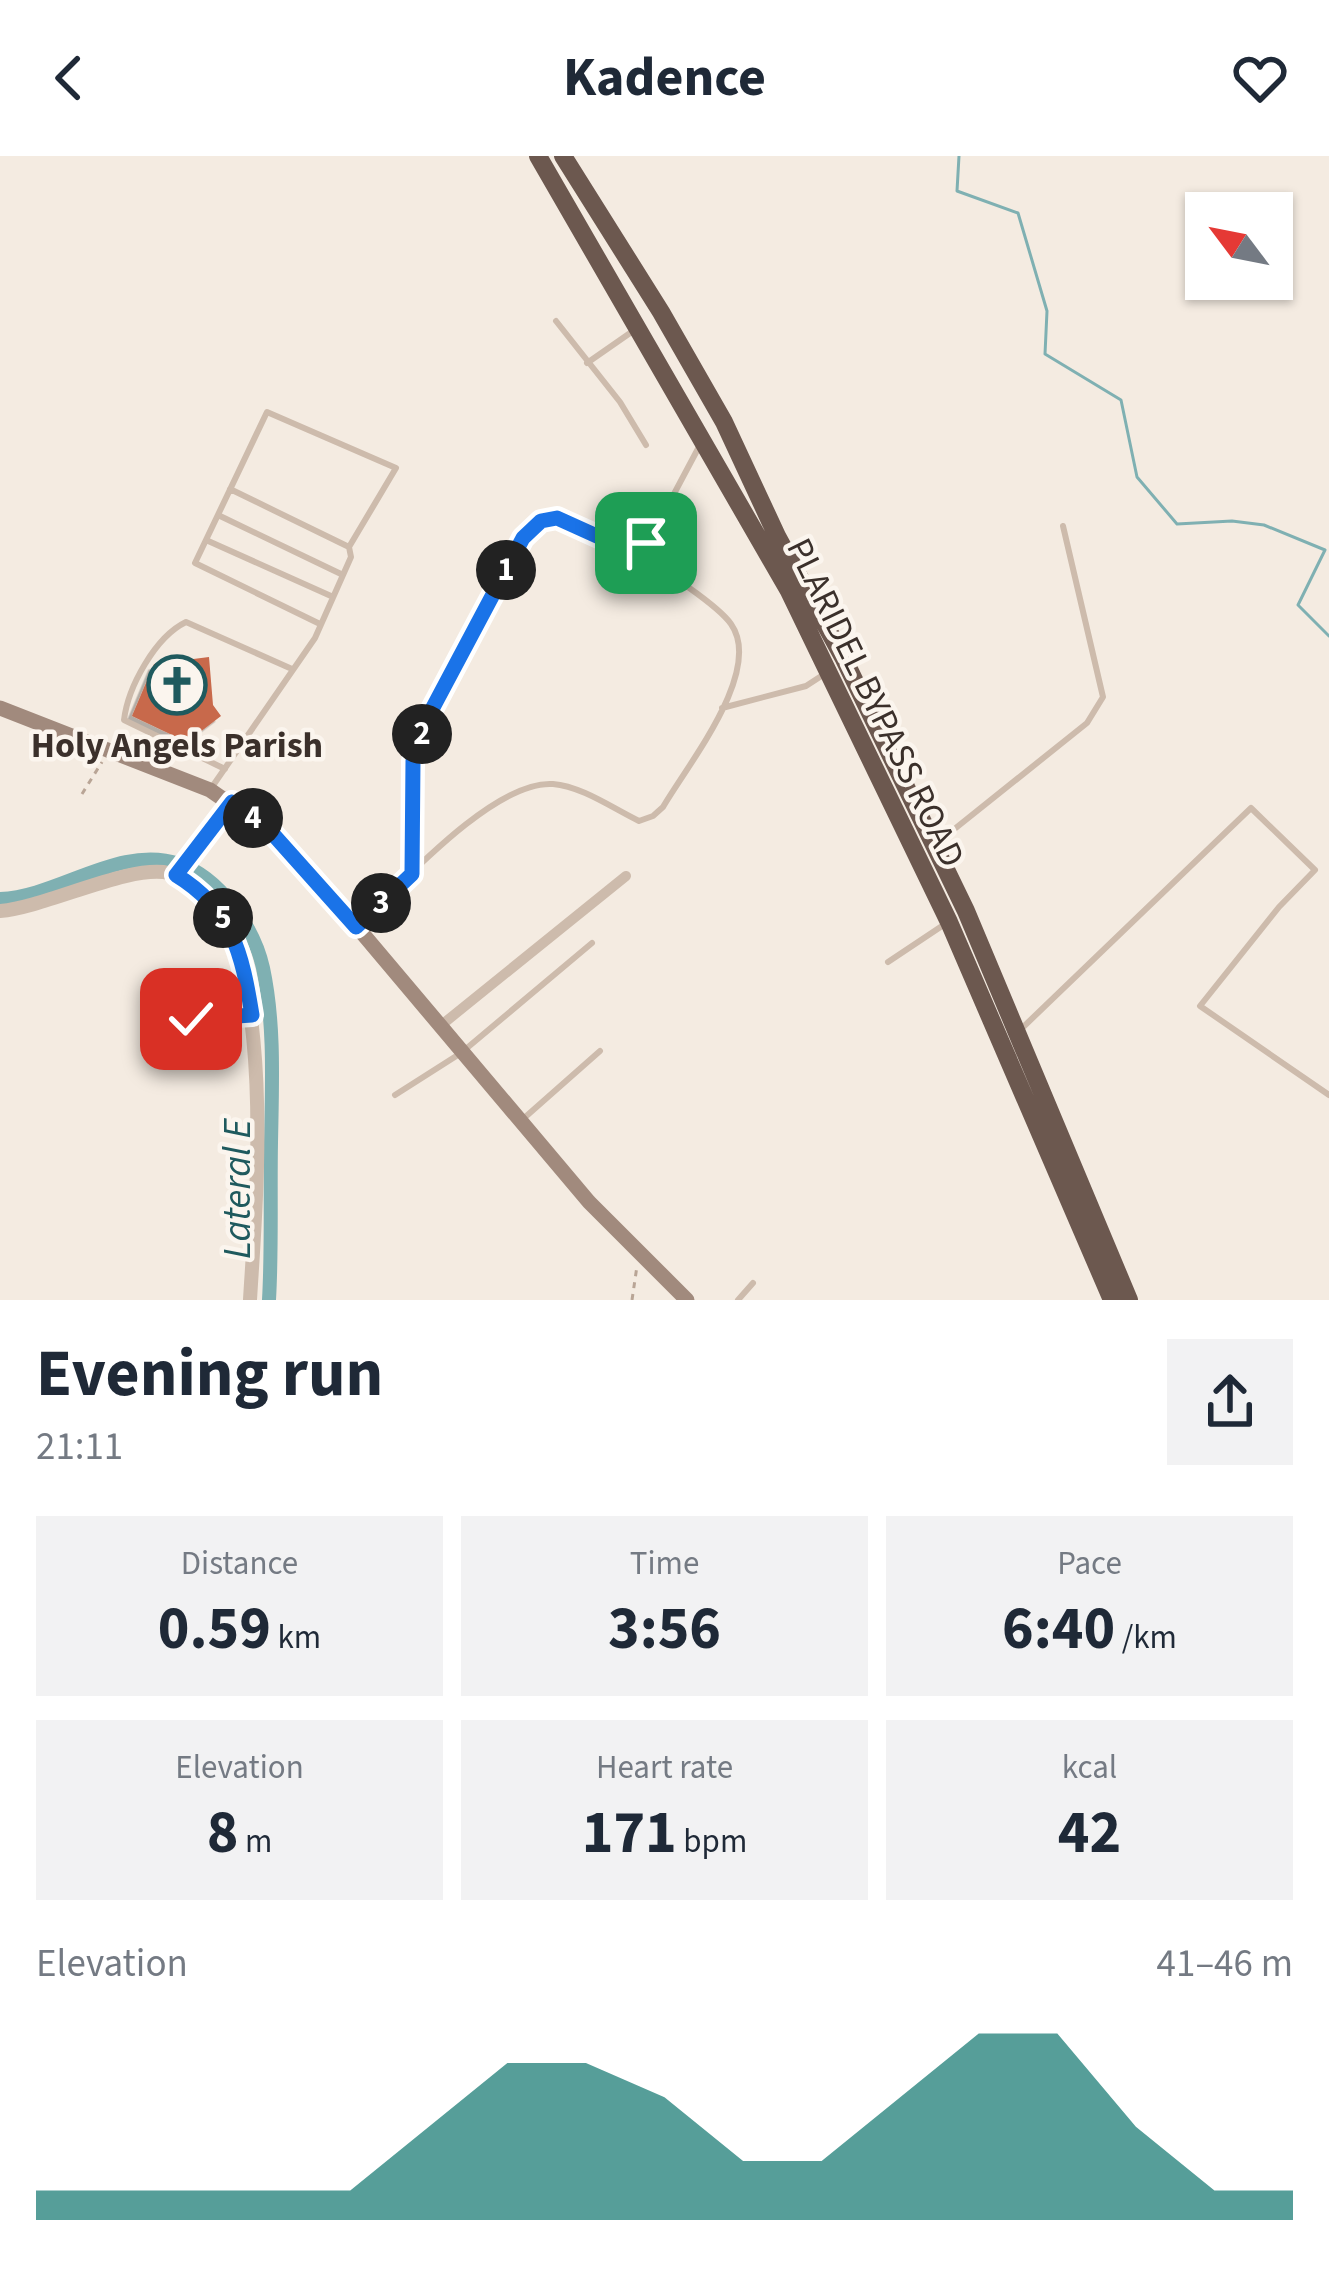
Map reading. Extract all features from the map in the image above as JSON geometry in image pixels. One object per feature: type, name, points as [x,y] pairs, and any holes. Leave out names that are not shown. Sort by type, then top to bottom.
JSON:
[{"type":"highway","name":"PLARIDEL BYPASS ROAD","points":[[538,156],[836,665],[934,845],[957,916],[1112,1300]]},
{"type":"highway","name":"PLARIDEL BYPASS ROAD","points":[[563,156],[724,422],[1015,1034],[1129,1300]]},
{"type":"highway","points":[[637,329],[661,312]]},
{"type":"main road","points":[[0,708],[210,790],[272,833],[520,1122],[687,1300]]},
{"type":"street","points":[[0,911],[27,909],[149,872],[180,868],[232,802]]},
{"type":"street","points":[[180,868],[211,899],[229,928],[248,987],[256,1103],[250,1300]]},
{"type":"street","points":[[439,1027],[626,876]]},
{"type":"lane","points":[[556,321],[620,402],[646,446]]},
{"type":"lane","points":[[587,363],[637,329]]},
{"type":"lane","points":[[320,624],[195,563],[267,412],[396,468],[349,547]]},
{"type":"lane","points":[[641,556],[702,439]]},
{"type":"lane","points":[[210,790],[320,624],[352,553],[349,547],[230,489]]},
{"type":"lane","points":[[218,515],[341,574]]},
{"type":"lane","points":[[356,927],[474,816],[527,786],[556,784],[639,820],[653,816],[663,807],[740,672],[740,642],[729,620],[641,556],[557,518],[541,521],[523,538],[429,715],[413,761],[412,874]]},
{"type":"lane","points":[[934,845],[1087,723],[1103,697],[1063,526]]},
{"type":"lane","points":[[206,540],[331,596]]},
{"type":"lane","points":[[225,769],[124,720],[134,688],[165,637],[186,622],[292,669]]},
{"type":"lane","points":[[722,708],[806,686],[836,665]]},
{"type":"lane","points":[[1015,1034],[1251,808],[1315,870],[1200,1006],[1329,1095]]},
{"type":"lane","points":[[888,962],[957,916]]},
{"type":"lane","points":[[395,1095],[461,1053],[592,943]]},
{"type":"lane","points":[[213,994],[248,987]]},
{"type":"lane","points":[[191,1019],[252,1015]]},
{"type":"lane","points":[[520,1122],[600,1051]]},
{"type":"lane","points":[[738,1300],[753,1283]]},
{"type":"path","points":[[82,794],[109,750]]},
{"type":"path","points":[[632,1300],[638,1252]]},
{"type":"building","name":"Holy Angels Parish","points":[[209,657],[213,705],[221,716],[187,742],[132,716],[154,664]]},
{"type":"waterway","points":[[959,156],[957,191],[1018,213],[1047,311],[1045,354],[1121,400],[1137,477],[1177,524],[1232,521],[1264,525],[1325,550],[1298,605],[1329,636]]},
{"type":"waterway","name":"Lateral E","points":[[0,899],[44,890],[112,866],[157,860],[194,871],[233,906],[252,936],[267,989],[272,1077],[269,1300]]},
{"type":"place","name":"Holy Angels Parish","points":[[177,685]]},
{"type":"route","points":[[191,1019],[252,1015],[246,975],[229,928],[211,899],[176,875],[232,802],[272,833],[356,927],[412,874],[413,761],[429,715],[523,538],[541,521],[557,518],[641,556],[646,543]]}]
